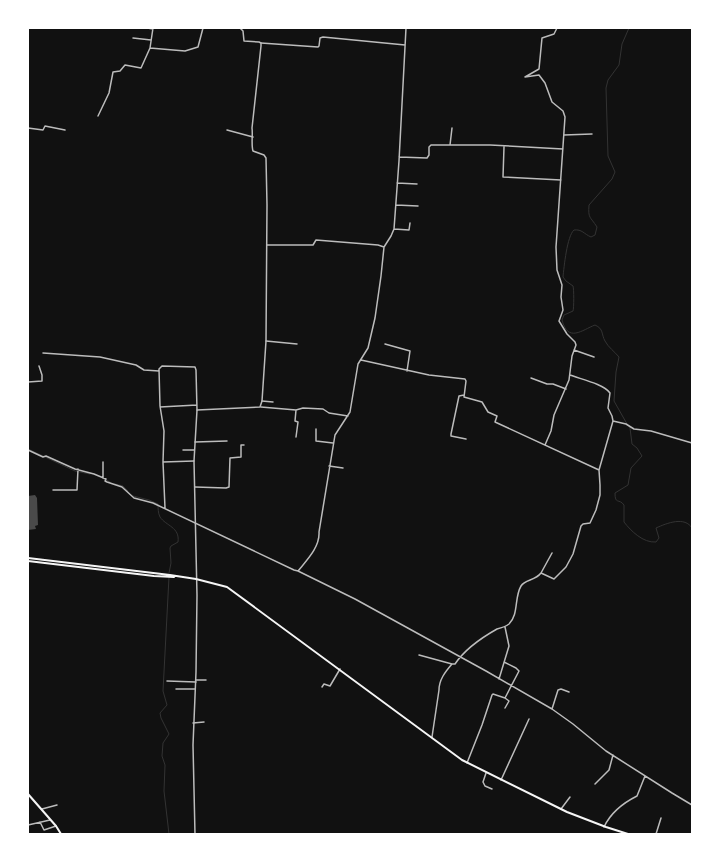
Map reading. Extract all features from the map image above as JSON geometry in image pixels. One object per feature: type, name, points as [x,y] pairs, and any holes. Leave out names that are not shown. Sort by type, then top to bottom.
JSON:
[{"type":"main road","points":[[28,558],[196,579],[232,590],[467,763],[561,809],[604,827],[628,834]]},
{"type":"main road","points":[[28,561],[154,576],[175,577]]},
{"type":"main road","points":[[28,794],[42,809],[61,834]]},
{"type":"street","points":[[98,116],[109,93],[113,72],[120,71],[126,65],[141,68],[150,48],[153,29],[147,28]]},
{"type":"street","points":[[150,48],[188,51],[199,46],[203,28]]},
{"type":"street","points":[[240,28],[243,31],[244,41],[261,43],[318,47],[320,38],[323,37],[405,44]]},
{"type":"street","points":[[298,571],[319,540],[329,466],[334,443],[337,431],[348,416],[353,398],[358,364],[368,348],[381,276],[384,247],[394,229],[398,183],[406,28]]},
{"type":"street","points":[[545,445],[552,428],[554,415],[570,375],[572,356],[576,342],[567,334],[559,321],[562,310],[562,285],[557,270],[556,252],[564,135],[564,113],[552,102],[545,83],[539,76],[525,77],[539,69],[542,38],[554,34],[557,28]]},
{"type":"street","points":[[133,38],[151,40]]},
{"type":"street","points":[[261,43],[256,104],[252,128],[253,150],[263,154],[266,157],[266,341],[261,407]]},
{"type":"street","points":[[28,128],[43,130],[45,126],[65,130]]},
{"type":"street","points":[[450,145],[452,128]]},
{"type":"street","points":[[227,130],[253,137]]},
{"type":"street","points":[[564,135],[592,134]]},
{"type":"street","points":[[399,157],[427,158],[429,156],[430,145],[563,149]]},
{"type":"street","points":[[504,147],[503,177],[561,180]]},
{"type":"street","points":[[398,183],[417,184]]},
{"type":"street","points":[[395,205],[418,206]]},
{"type":"street","points":[[394,229],[409,230],[410,223]]},
{"type":"street","points":[[267,244],[313,245],[316,240],[379,245],[384,247]]},
{"type":"street","points":[[266,341],[297,344]]},
{"type":"street","points":[[385,344],[410,351],[406,371]]},
{"type":"street","points":[[574,350],[594,357]]},
{"type":"street","points":[[43,354],[100,357],[136,365],[144,370],[159,371]]},
{"type":"street","points":[[361,360],[406,371],[463,379],[466,381],[464,395]]},
{"type":"street","points":[[28,382],[42,381],[39,366]]},
{"type":"street","points":[[165,508],[163,427],[160,406],[159,369],[162,366],[195,367],[197,410],[194,450],[196,524],[196,681],[193,723],[195,834]]},
{"type":"street","points":[[541,573],[554,578],[569,564],[581,526],[583,524],[590,523],[596,510],[600,495],[599,470],[614,421],[608,408],[609,391],[570,375]]},
{"type":"street","points":[[531,378],[547,384],[553,384],[566,388]]},
{"type":"street","points":[[464,395],[459,396],[451,436],[466,439]]},
{"type":"street","points":[[464,395],[465,398],[482,402],[488,412],[497,416],[495,422],[599,470]]},
{"type":"street","points":[[262,401],[273,402]]},
{"type":"street","points":[[160,406],[196,405]]},
{"type":"street","points":[[197,410],[261,407],[296,410],[303,408],[323,409],[329,413],[348,416]]},
{"type":"street","points":[[296,410],[295,421],[298,422],[296,437]]},
{"type":"street","points":[[614,421],[634,428],[651,430],[692,443]]},
{"type":"street","points":[[316,429],[316,441],[334,443]]},
{"type":"street","points":[[195,442],[227,441]]},
{"type":"street","points":[[195,487],[229,487],[230,458],[241,457],[241,445],[244,445]]},
{"type":"street","points":[[28,450],[43,457],[46,456],[78,470],[103,478],[107,482],[122,487],[134,498],[153,502],[196,524],[355,599],[552,709],[613,755],[692,805]]},
{"type":"street","points":[[183,450],[194,450]]},
{"type":"street","points":[[163,462],[194,461]]},
{"type":"street","points":[[103,462],[103,478]]},
{"type":"street","points":[[329,466],[343,468]]},
{"type":"street","points":[[53,490],[77,490],[78,470]]},
{"type":"street","points":[[432,737],[439,683],[452,664],[455,664],[461,655],[476,643],[510,623],[514,614],[521,586],[526,581],[536,578],[541,573],[552,553]]},
{"type":"street","points":[[499,679],[509,646],[505,626]]},
{"type":"street","points":[[419,655],[452,664]]},
{"type":"street","points":[[504,662],[519,670],[505,698]]},
{"type":"street","points":[[322,687],[324,684],[330,686],[340,669]]},
{"type":"street","points":[[166,681],[206,680]]},
{"type":"street","points":[[176,689],[195,689]]},
{"type":"street","points":[[552,709],[558,690],[561,689],[569,692]]},
{"type":"street","points":[[467,763],[493,694],[510,701],[505,708]]},
{"type":"street","points":[[501,780],[528,719]]},
{"type":"street","points":[[193,723],[204,722]]},
{"type":"street","points":[[595,784],[609,770],[613,755]]},
{"type":"street","points":[[486,772],[484,784],[492,789]]},
{"type":"street","points":[[604,827],[608,819],[621,805],[637,796],[645,776]]},
{"type":"street","points":[[561,809],[570,798]]},
{"type":"street","points":[[42,809],[57,805]]},
{"type":"street","points":[[656,834],[661,818]]},
{"type":"street","points":[[28,825],[50,820]]},
{"type":"street","points":[[40,822],[44,830],[56,826]]},
{"type":"building","points":[[35,495],[37,498],[38,525],[35,526],[36,529],[28,530],[28,496]]},
{"type":"waterway","points":[[627,424],[614,401],[616,372],[619,357],[606,343],[601,330],[595,325],[580,332],[572,333],[568,331],[562,320],[564,315],[573,311],[573,286],[563,277],[569,238],[574,230],[581,231],[591,237],[595,235],[597,227],[589,215],[589,205],[612,179],[615,172],[608,156],[606,88],[608,80],[619,65],[622,44],[629,28]]},
{"type":"waterway","points":[[629,426],[632,444],[637,448],[642,456],[631,468],[628,485],[615,493],[616,499],[624,505],[624,522],[638,536],[651,542],[656,542],[659,538],[656,528],[665,524],[680,521],[689,524],[692,528]]},
{"type":"waterway","points":[[28,449],[75,471],[90,474]]},
{"type":"waterway","points":[[102,478],[110,482]]},
{"type":"waterway","points":[[115,484],[123,486],[128,491]]},
{"type":"waterway","points":[[133,496],[158,504],[158,512],[160,517],[177,533],[178,542],[170,548],[171,563],[169,573]]},
{"type":"waterway","points":[[169,577],[163,691],[167,705],[160,713],[169,734],[163,743],[162,756],[165,765],[164,791],[169,834]]}]
